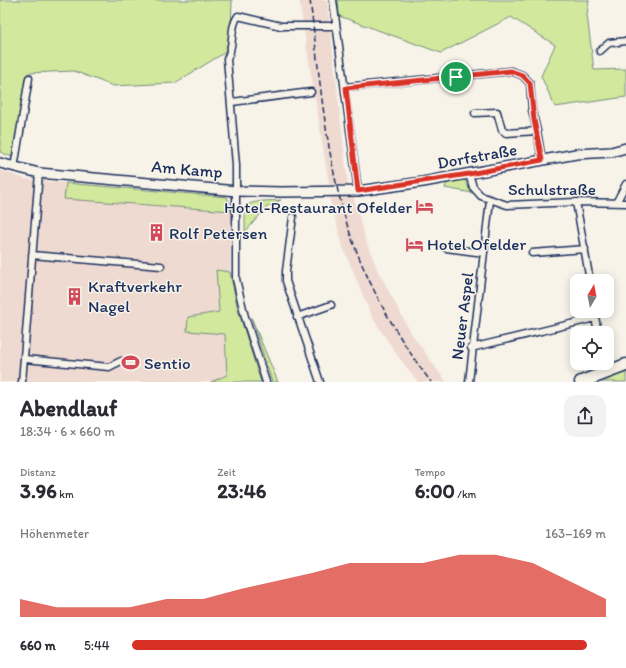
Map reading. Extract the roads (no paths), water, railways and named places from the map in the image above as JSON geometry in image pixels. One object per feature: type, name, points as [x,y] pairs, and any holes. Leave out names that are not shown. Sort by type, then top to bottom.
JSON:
[{"type":"highway","points":[[581,382],[626,365]]},
{"type":"main road","name":"Dorfstraße","points":[[358,191],[469,174],[576,154],[611,152],[626,148]]},
{"type":"main road","name":"Am Kamp","points":[[0,164],[39,172],[237,190],[268,192],[358,191]]},
{"type":"street","points":[[334,0],[336,26],[346,88],[358,191]]},
{"type":"street","points":[[266,382],[244,311],[236,279],[237,190],[232,102],[227,59],[232,46],[234,22],[238,16],[281,26],[336,26]]},
{"type":"street","points":[[600,51],[609,42],[626,41]]},
{"type":"street","points":[[346,88],[511,71],[522,75],[530,83],[532,110],[542,160]]},
{"type":"street","points":[[14,168],[29,78]]},
{"type":"street","points":[[232,102],[311,92]]},
{"type":"street","points":[[475,113],[497,112],[502,130],[506,133],[537,131]]},
{"type":"street","points":[[22,382],[39,172]]},
{"type":"street","name":"Schulstraße","points":[[469,174],[473,187],[481,196],[507,205],[576,202],[626,203]]},
{"type":"street","points":[[616,203],[626,184]]},
{"type":"street","name":"Neuer Aspel","points":[[469,382],[490,200]]},
{"type":"street","points":[[576,202],[589,274]]},
{"type":"street","points":[[293,217],[286,281],[320,382]]},
{"type":"street","name":"Neuer Aspel","points":[[446,248],[484,253]]},
{"type":"street","points":[[532,253],[585,249]]},
{"type":"street","points":[[32,255],[161,266]]},
{"type":"street","points":[[297,317],[331,305]]},
{"type":"street","points":[[472,348],[595,318],[597,326]]},
{"type":"street","points":[[25,359],[109,367],[121,361]]},
{"type":"railway","points":[[310,0],[326,130],[336,182],[349,230],[357,253],[378,299],[403,342],[431,382]]},
{"type":"place","name":"Hotel-Restaurant Ofelder","points":[[425,207]]},
{"type":"place","name":"Rolf Petersen","points":[[156,233]]},
{"type":"place","name":"Hotel Ofelder","points":[[414,244]]},
{"type":"place","name":"Kraftverkehr Nagel","points":[[75,296]]},
{"type":"place","name":"Sentio","points":[[131,363]]}]
